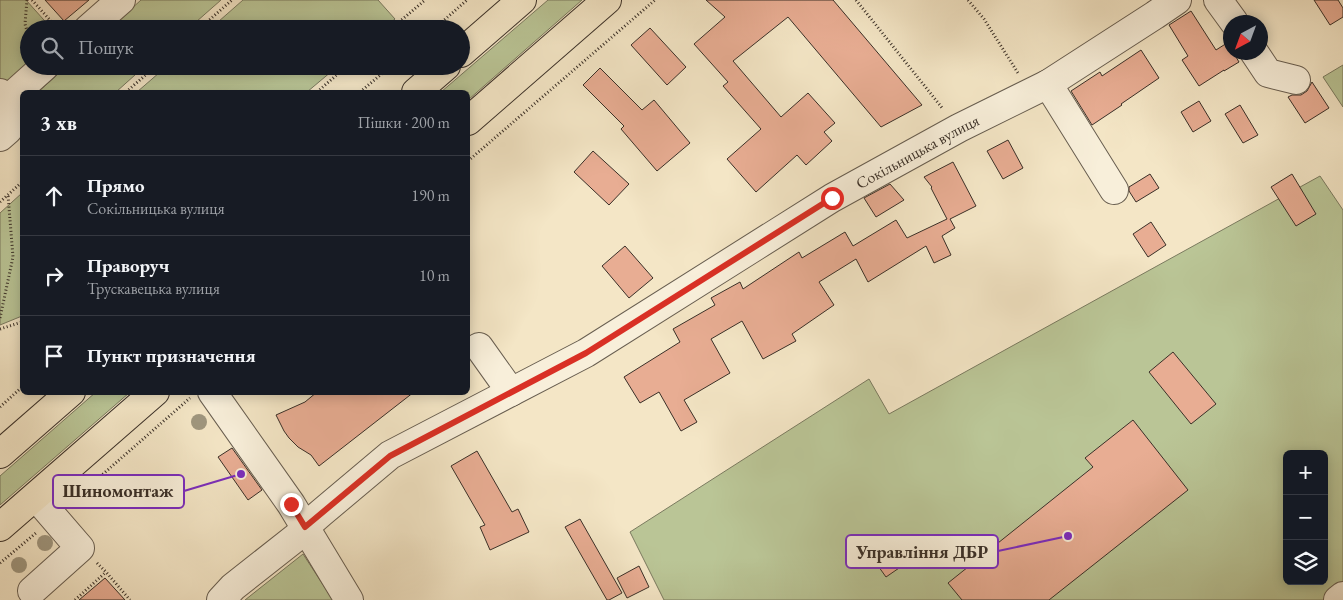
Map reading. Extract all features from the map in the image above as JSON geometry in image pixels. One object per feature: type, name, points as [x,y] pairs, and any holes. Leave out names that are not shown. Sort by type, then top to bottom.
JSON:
[{"type":"main road","points":[[470,45],[522,0]]},
{"type":"main road","points":[[470,119],[607,0]]},
{"type":"main road","points":[[418,90],[436,75]]},
{"type":"main road","points":[[0,454],[68,395]]},
{"type":"main road","points":[[0,527],[152,395]]},
{"type":"street","points":[[98,20],[121,0]]},
{"type":"street","name":"Сокільницька вулиця","points":[[222,600],[233,587],[299,535],[305,527],[390,456],[586,353],[832,198],[959,128],[1039,88],[1155,16],[1177,0]]},
{"type":"street","points":[[1218,0],[1229,15]]},
{"type":"street","points":[[1259,60],[1268,73],[1296,80]]},
{"type":"street","points":[[0,137],[8,130],[3,96],[32,75]]},
{"type":"street","points":[[1039,88],[1114,190]]},
{"type":"street","points":[[478,347],[511,392]]},
{"type":"street","points":[[214,395],[275,481],[349,600]]},
{"type":"street","points":[[32,590],[80,548],[36,497]]},
{"type":"street","points":[[1338,600],[1343,596]]},
{"type":"path","points":[[25,20],[27,0]]},
{"type":"path","points":[[32,0],[50,20]]},
{"type":"path","points":[[209,20],[232,0]]},
{"type":"path","points":[[401,20],[424,0]]},
{"type":"path","points":[[444,20],[467,0]]},
{"type":"path","points":[[470,159],[655,0]]},
{"type":"path","points":[[856,0],[959,128]]},
{"type":"path","points":[[968,0],[1039,88]]},
{"type":"path","points":[[128,90],[146,75]]},
{"type":"path","points":[[319,90],[337,75]]},
{"type":"path","points":[[362,90],[380,75]]},
{"type":"path","points":[[0,202],[20,184]]},
{"type":"path","points":[[0,318],[13,257],[8,195]]},
{"type":"path","points":[[0,329],[20,323]]},
{"type":"path","points":[[0,407],[20,389]]},
{"type":"path","points":[[0,563],[194,395]]},
{"type":"path","points":[[75,600],[106,572],[130,600]]},
{"type":"green space","points":[[0,0],[26,0],[44,20],[20,20],[20,72],[5,85],[0,80]]},
{"type":"green space","points":[[141,0],[221,0],[198,20],[119,20]]},
{"type":"green space","points":[[243,0],[378,0],[395,19],[394,20],[220,20]]},
{"type":"green space","points":[[548,0],[582,0],[470,98],[470,90],[443,90],[461,75],[470,75],[470,67]]},
{"type":"green space","points":[[1343,65],[1343,107],[1323,77]]},
{"type":"green space","points":[[57,75],[135,75],[118,90],[40,90]]},
{"type":"green space","points":[[157,75],[327,75],[309,90],[139,90]]},
{"type":"green space","points":[[1320,176],[1343,210],[1343,586],[1326,600],[664,600],[630,532],[869,379],[889,414]]},
{"type":"green space","points":[[20,195],[20,317],[0,325],[0,213]]},
{"type":"green space","points":[[93,395],[127,395],[0,505],[0,476]]},
{"type":"green space","points":[[303,554],[333,600],[245,600]]},
{"type":"building","points":[[45,0],[89,0],[65,20]]},
{"type":"building","points":[[706,0],[833,0],[922,105],[881,127],[788,17],[733,61],[781,117],[808,93],[835,123],[824,132],[832,141],[806,165],[797,155],[756,192],[727,159],[761,129],[723,86],[728,82],[694,44],[725,17]]},
{"type":"building","points":[[1314,0],[1338,0],[1343,8],[1343,17],[1330,25]]},
{"type":"building","points":[[1191,11],[1216,50],[1223,46],[1223,60],[1238,60],[1239,62],[1199,86],[1182,60],[1188,56],[1169,25]]},
{"type":"building","points":[[650,28],[686,67],[667,85],[631,45]]},
{"type":"building","points":[[1141,50],[1159,78],[1092,125],[1071,91],[1100,72],[1102,76]]},
{"type":"building","points":[[600,68],[642,110],[654,100],[690,143],[657,171],[621,129],[624,126],[583,85]]},
{"type":"building","points":[[1312,82],[1329,108],[1305,123],[1288,97],[1301,95],[1307,91]]},
{"type":"building","points":[[1199,101],[1211,121],[1193,132],[1181,112]]},
{"type":"building","points":[[1240,105],[1258,135],[1243,143],[1225,114]]},
{"type":"building","points":[[1008,140],[1023,168],[1003,179],[987,151]]},
{"type":"building","points":[[593,151],[629,184],[609,205],[574,172]]},
{"type":"building","points":[[953,162],[976,206],[950,219],[955,228],[942,236],[951,255],[934,263],[926,246],[868,282],[856,259],[819,282],[834,305],[792,334],[796,341],[763,359],[742,321],[711,339],[730,373],[684,400],[697,422],[681,431],[659,392],[640,403],[624,377],[680,342],[673,329],[715,305],[711,298],[740,282],[743,289],[799,252],[802,258],[845,232],[853,246],[896,220],[907,238],[947,219],[932,187],[924,177]]},
{"type":"building","points":[[1150,174],[1159,188],[1136,202],[1129,191],[1129,187]]},
{"type":"building","points":[[1292,174],[1316,214],[1296,226],[1271,187]]},
{"type":"building","points":[[890,184],[904,200],[876,217],[864,198]]},
{"type":"building","points":[[1151,222],[1166,245],[1148,257],[1133,234]]},
{"type":"building","points":[[625,246],[653,278],[629,298],[602,266]]},
{"type":"building","points":[[1173,352],[1216,404],[1191,424],[1149,372]]},
{"type":"building","points":[[313,395],[410,395],[319,466],[311,455],[298,447],[289,438],[276,415],[305,402]]},
{"type":"building","points":[[1133,420],[1188,490],[1049,600],[962,600],[948,583],[1093,467],[1085,458]]},
{"type":"building","points":[[232,448],[262,490],[248,500],[218,457]]},
{"type":"building","points":[[477,451],[512,512],[518,509],[529,532],[490,550],[480,527],[485,525],[451,466]]},
{"type":"building","points":[[580,519],[622,593],[609,600],[607,600],[565,527]]},
{"type":"building","points":[[892,552],[902,566],[886,577],[876,563]]},
{"type":"building","points":[[639,566],[649,587],[627,598],[617,578]]},
{"type":"building","points":[[105,578],[125,600],[79,600]]},
{"type":"place","name":"Шиномонтаж","points":[[241,474]]},
{"type":"place","name":"Управління ДБР","points":[[1068,536]]},
{"type":"route","points":[[291,504],[305,527],[390,456],[586,353],[832,198]]}]
